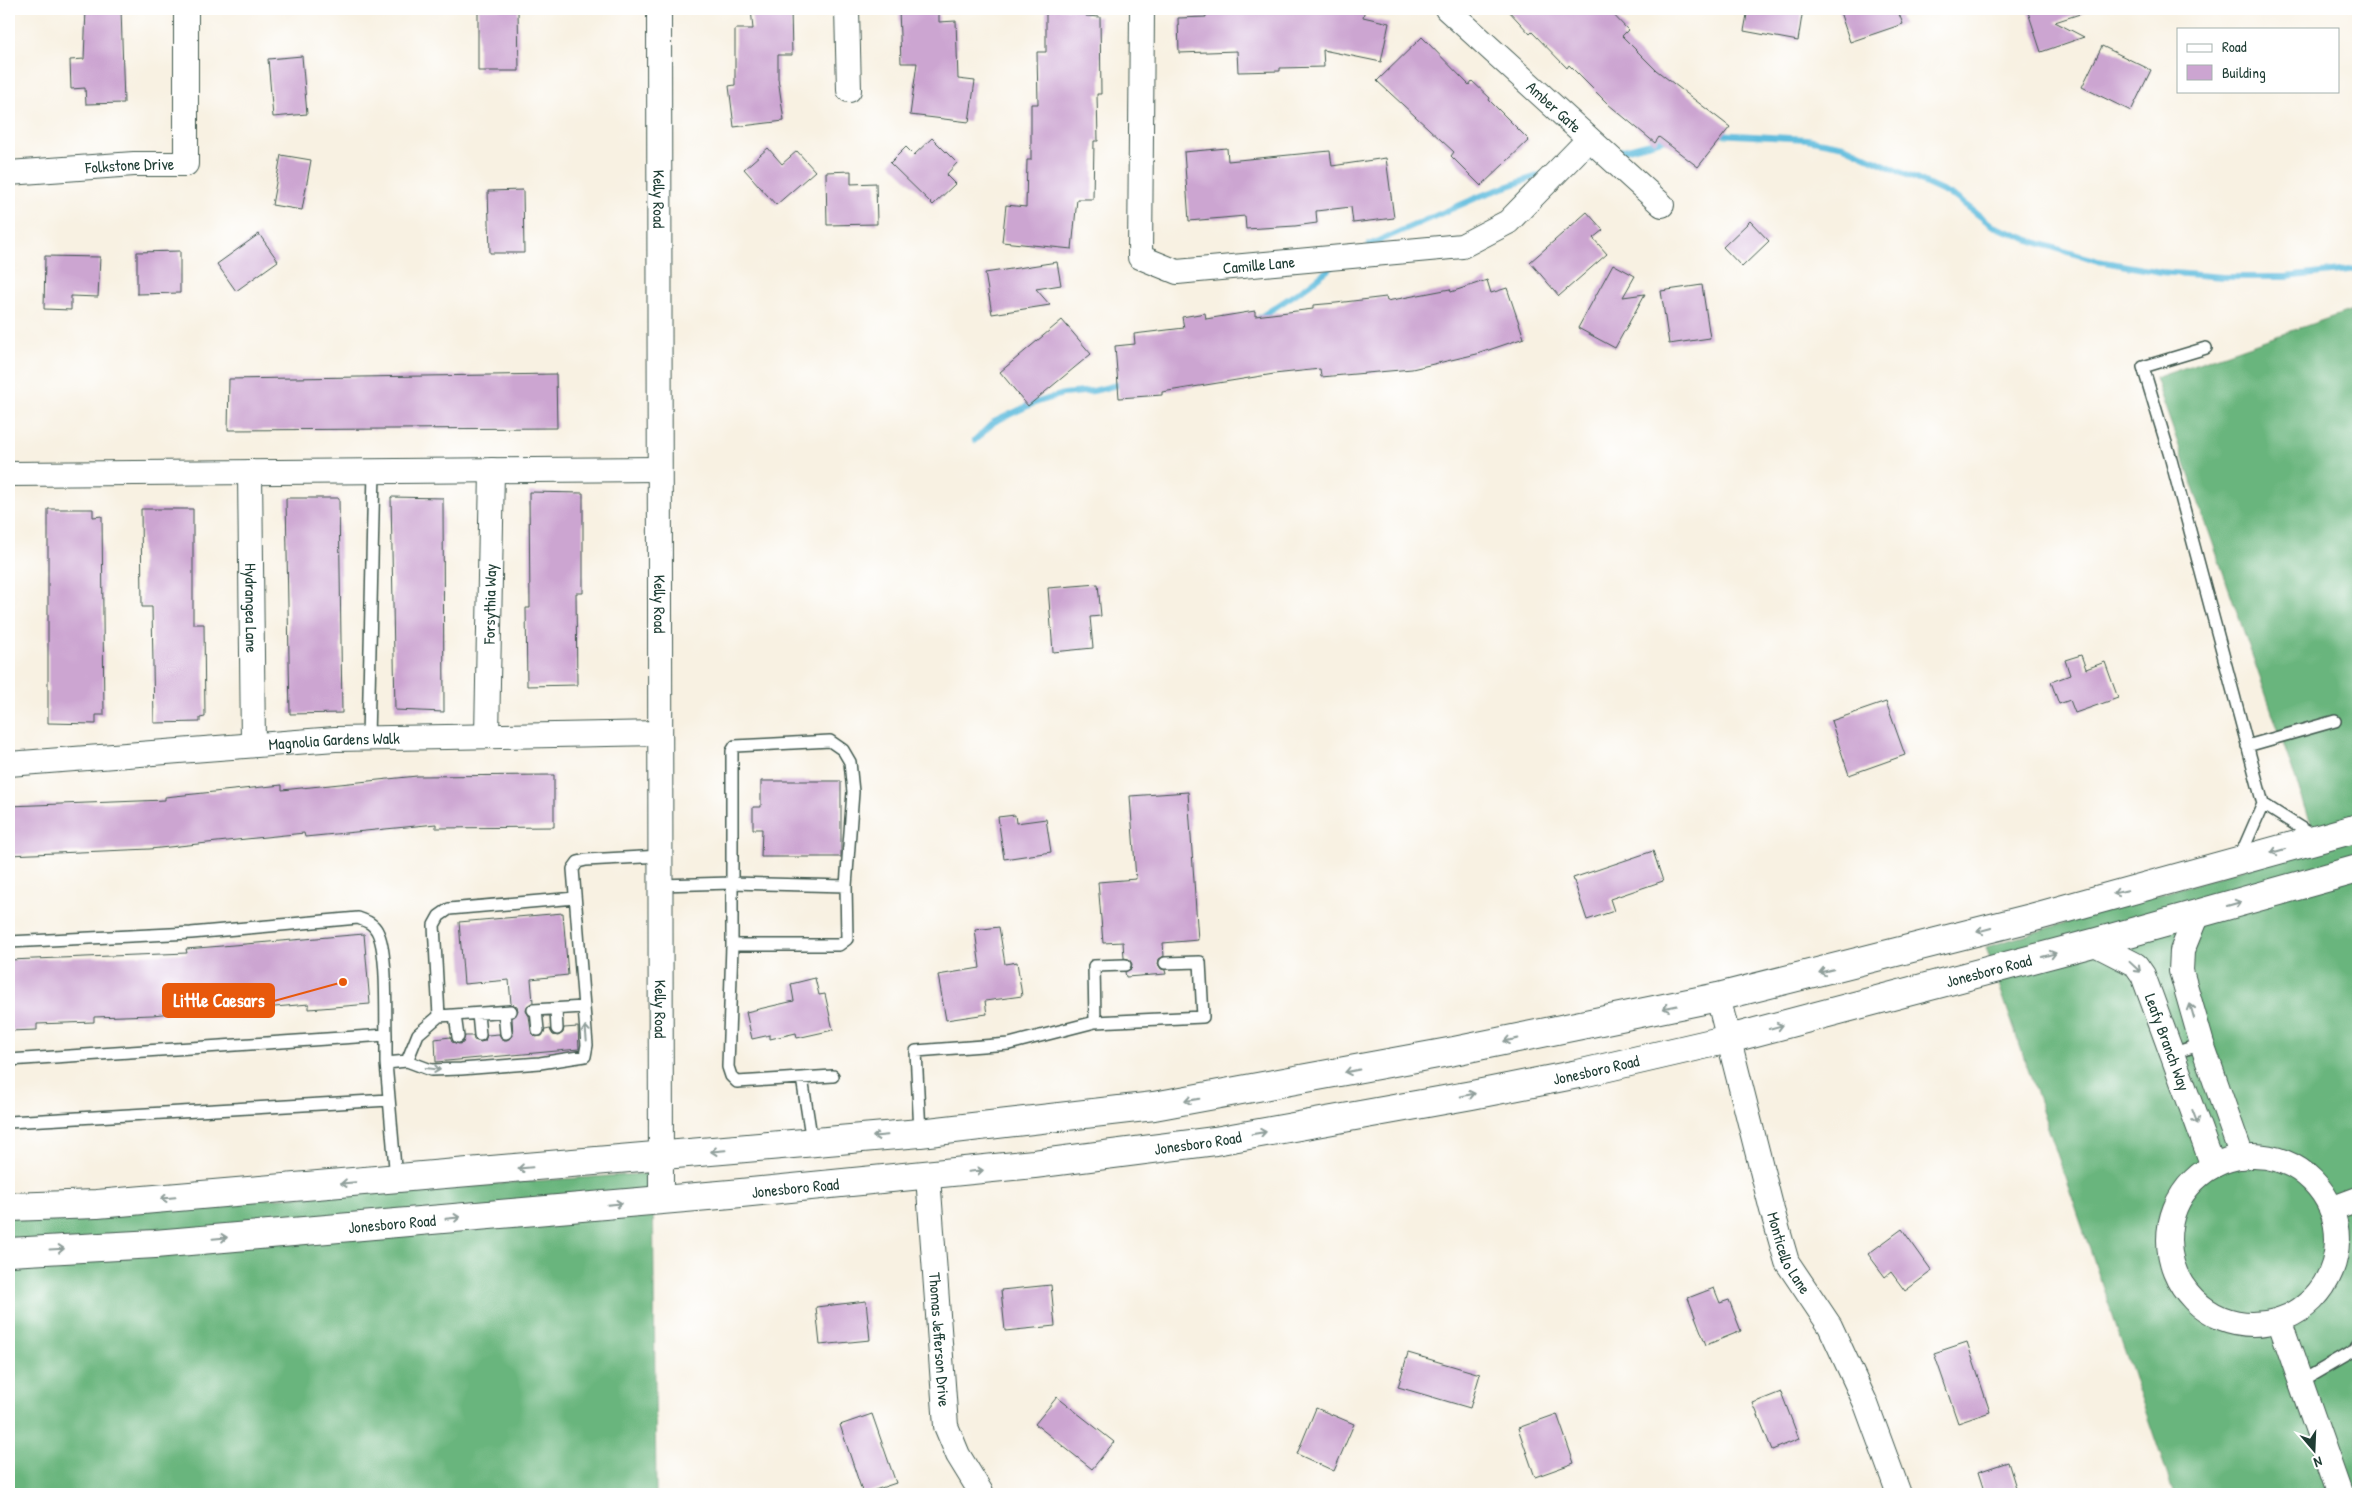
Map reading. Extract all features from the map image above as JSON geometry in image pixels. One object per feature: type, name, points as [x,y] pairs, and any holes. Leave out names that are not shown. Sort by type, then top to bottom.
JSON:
[{"type":"main road","points":[[9,1207],[97,1204],[661,1156],[920,1133],[1154,1106],[1473,1048],[1718,997],[1840,968],[2237,863],[2358,828]]},
{"type":"main road","name":"Jonesboro Road","points":[[9,1252],[155,1244],[928,1176],[1107,1156],[1215,1141],[1491,1091],[1729,1039],[2093,943],[2358,869]]},
{"type":"street","name":"Folkstone Drive","points":[[9,172],[134,164],[186,164],[186,9]]},
{"type":"street","name":"Kelly Road","points":[[659,9],[661,182],[659,470],[661,1200]]},
{"type":"street","points":[[847,9],[849,90]]},
{"type":"street","name":"Camille Lane","points":[[1142,9],[1140,257],[1176,272],[1462,246],[1508,222],[1588,140]]},
{"type":"street","name":"Amber Gate","points":[[1447,9],[1588,140],[1662,205]]},
{"type":"street","name":"Forsythia Way","points":[[487,736],[492,470]]},
{"type":"street","points":[[9,474],[659,470]]},
{"type":"street","name":"Hydrangea Lane","points":[[250,472],[253,745]]},
{"type":"street","name":"Magnolia Gardens Walk","points":[[9,764],[253,745],[368,739],[660,733]]},
{"type":"street","points":[[9,756],[9,764]]},
{"type":"street","name":"Leafy Branch Way","points":[[2197,914],[2180,960],[2181,970],[2202,1044],[2242,1157]]},
{"type":"street","name":"Leafy Branch Way","points":[[2093,943],[2136,965],[2139,970],[2213,1166]]},
{"type":"street","name":"Monticello Lane","points":[[1718,997],[1772,1210],[1788,1262],[1830,1326],[1866,1404],[1899,1494]]},
{"type":"street","points":[[2242,1157],[2264,1157],[2286,1162],[2304,1174],[2315,1184],[2331,1209],[2337,1235],[2334,1262],[2326,1279],[2322,1287],[2303,1307],[2279,1320],[2251,1324],[2224,1319],[2200,1306],[2181,1285],[2171,1260],[2169,1232],[2176,1205],[2191,1183],[2213,1166],[2242,1157]]},
{"type":"street","name":"Thomas Jefferson Drive","points":[[928,1176],[946,1426],[958,1454],[982,1494]]},
{"type":"street","points":[[2331,1209],[2358,1199]]},
{"type":"street","points":[[2279,1320],[2340,1494]]},
{"type":"lane","points":[[2206,348],[2144,367],[2170,456],[2263,804],[2237,863]]},
{"type":"lane","points":[[368,739],[374,471]]},
{"type":"lane","points":[[2247,746],[2335,720]]},
{"type":"lane","points":[[732,945],[839,945],[847,939],[846,886],[853,792],[850,762],[843,750],[830,741],[734,746],[732,751],[732,945],[728,1067],[731,1076],[737,1082],[832,1076]]},
{"type":"lane","points":[[2263,804],[2320,840]]},
{"type":"lane","points":[[386,1063],[406,1061],[431,1070],[460,1065],[560,1056],[585,1056],[587,1045],[573,868],[578,862],[661,856]]},
{"type":"lane","points":[[660,885],[732,883],[846,886]]},
{"type":"lane","points":[[440,1016],[434,925],[439,916],[449,909],[575,898]]},
{"type":"lane","points":[[9,942],[191,933],[358,918],[371,923],[378,932],[382,952],[386,1063],[396,1179]]},
{"type":"lane","points":[[920,1133],[916,1051],[1009,1044],[1095,1022],[1203,1017],[1200,962],[1165,963]]},
{"type":"lane","points":[[1095,1022],[1094,966],[1125,965]]},
{"type":"lane","points":[[538,1030],[535,1010],[584,1007]]},
{"type":"lane","points":[[556,1009],[557,1029]]},
{"type":"lane","points":[[406,1061],[418,1034],[440,1016],[508,1011],[506,1033]]},
{"type":"lane","points":[[478,1014],[480,1035]]},
{"type":"lane","points":[[455,1015],[458,1037]]},
{"type":"lane","points":[[9,1060],[386,1035]]},
{"type":"lane","points":[[2171,1054],[2202,1044]]},
{"type":"lane","points":[[802,1078],[812,1142]]},
{"type":"lane","points":[[9,1122],[389,1100]]},
{"type":"lane","points":[[2300,1382],[2355,1350],[2358,1344]]},
{"type":"green space","points":[[2358,308],[2358,1494],[2174,1494],[1986,947],[2319,846],[2155,378]]},
{"type":"green space","points":[[653,1173],[656,1494],[9,1494],[9,1216]]},
{"type":"building","points":[[86,9],[121,9],[124,103],[86,104],[85,88],[71,89],[70,60],[84,59]]},
{"type":"building","points":[[478,9],[518,9],[519,71],[478,71]]},
{"type":"building","points":[[751,9],[791,9],[792,55],[778,55],[778,78],[784,121],[734,127],[729,86],[735,85],[735,29],[753,29]]},
{"type":"building","points":[[899,9],[939,9],[939,22],[956,21],[958,79],[975,81],[969,122],[910,115],[917,63],[901,63]]},
{"type":"building","points":[[1046,9],[1086,9],[1086,16],[1100,17],[1101,94],[1097,94],[1098,141],[1094,141],[1093,199],[1077,199],[1072,249],[1002,242],[1006,205],[1026,207],[1027,160],[1031,160],[1031,104],[1038,104],[1037,52],[1046,52]]},
{"type":"building","points":[[1205,9],[1365,9],[1363,17],[1389,23],[1381,62],[1323,50],[1324,67],[1280,68],[1280,71],[1238,72],[1237,51],[1179,53],[1178,18],[1206,17]]},
{"type":"building","points":[[1507,9],[1608,9],[1628,30],[1622,36],[1656,70],[1730,127],[1698,167],[1659,137],[1655,143],[1608,104],[1569,65],[1567,68],[1532,32],[1530,34]]},
{"type":"building","points":[[1748,9],[1803,9],[1798,41],[1744,31]]},
{"type":"building","points":[[1839,9],[1897,9],[1903,24],[1850,42]]},
{"type":"building","points":[[2027,9],[2086,9],[2086,12],[2055,22],[2084,37],[2041,52]]},
{"type":"building","points":[[1422,37],[1469,85],[1472,81],[1490,98],[1489,100],[1529,140],[1481,186],[1451,156],[1454,152],[1377,81]]},
{"type":"building","points":[[2102,46],[2151,70],[2131,111],[2082,87]]},
{"type":"building","points":[[302,56],[307,114],[273,117],[268,59]]},
{"type":"building","points":[[932,138],[957,163],[946,175],[955,184],[933,205],[890,163],[906,147],[914,155]]},
{"type":"building","points":[[768,148],[782,164],[797,151],[815,171],[776,205],[744,169]]},
{"type":"building","points":[[1227,148],[1228,161],[1330,151],[1332,166],[1386,158],[1394,218],[1353,223],[1351,207],[1316,211],[1317,223],[1295,226],[1246,229],[1245,216],[1189,221],[1184,152]]},
{"type":"building","points":[[281,155],[311,160],[302,210],[272,205]]},
{"type":"building","points":[[851,171],[851,184],[876,183],[877,224],[827,225],[826,172]]},
{"type":"building","points":[[523,190],[524,253],[490,253],[488,191]]},
{"type":"building","points":[[1587,212],[1603,230],[1593,238],[1607,254],[1559,296],[1530,262]]},
{"type":"building","points":[[1750,221],[1769,241],[1742,267],[1723,247]]},
{"type":"building","points":[[259,234],[278,261],[236,291],[217,264]]},
{"type":"building","points":[[180,251],[180,293],[137,294],[137,252]]},
{"type":"building","points":[[45,256],[100,257],[98,297],[71,296],[71,310],[44,309]]},
{"type":"building","points":[[1057,262],[1061,285],[1036,289],[1050,305],[992,314],[985,273]]},
{"type":"building","points":[[1613,264],[1635,276],[1623,297],[1645,294],[1615,348],[1578,328]]},
{"type":"building","points":[[1487,280],[1491,293],[1507,288],[1524,338],[1477,354],[1412,369],[1321,377],[1320,369],[1274,374],[1162,392],[1162,395],[1119,398],[1115,346],[1135,344],[1134,334],[1184,328],[1182,317],[1205,313],[1206,319],[1255,311],[1255,316],[1313,309],[1313,305],[1386,297],[1387,301],[1450,289],[1451,292]]},
{"type":"building","points":[[1702,285],[1710,338],[1669,344],[1661,291]]},
{"type":"building","points":[[1062,320],[1091,354],[1028,406],[1000,372]]},
{"type":"building","points":[[556,374],[557,428],[228,430],[229,379]]},
{"type":"building","points":[[529,492],[583,493],[583,593],[576,593],[577,685],[527,686],[526,608],[530,608]]},
{"type":"building","points":[[391,497],[443,498],[444,712],[395,710]]},
{"type":"building","points":[[286,498],[339,498],[342,713],[290,714]]},
{"type":"building","points":[[48,509],[93,509],[93,517],[102,516],[104,715],[96,715],[96,724],[48,723]]},
{"type":"building","points":[[141,509],[193,509],[193,624],[204,624],[205,717],[200,718],[200,722],[154,723],[152,607],[142,607]]},
{"type":"building","points":[[1098,584],[1101,616],[1090,617],[1093,648],[1053,652],[1048,588]]},
{"type":"building","points":[[2081,655],[2086,669],[2105,662],[2118,698],[2075,713],[2070,700],[2059,704],[2051,682],[2070,675],[2065,660]]},
{"type":"building","points":[[1886,702],[1905,755],[1849,775],[1831,721]]},
{"type":"building","points":[[554,775],[554,827],[436,828],[436,824],[305,837],[304,833],[150,849],[9,855],[9,806],[165,800],[165,797],[282,785],[282,790],[417,776]]},
{"type":"building","points":[[761,781],[841,781],[841,857],[761,857],[762,829],[753,829],[753,807],[761,807]]},
{"type":"building","points":[[1188,792],[1198,940],[1163,943],[1164,956],[1159,959],[1158,964],[1161,969],[1165,970],[1166,974],[1126,977],[1125,972],[1131,969],[1132,964],[1129,959],[1124,958],[1123,942],[1103,943],[1098,882],[1136,879],[1130,796]]},
{"type":"building","points":[[1015,815],[1016,823],[1046,819],[1051,852],[1004,859],[998,817]]},
{"type":"building","points":[[1653,851],[1663,881],[1610,899],[1614,911],[1587,920],[1573,878]]},
{"type":"building","points":[[563,913],[568,975],[531,979],[533,1002],[527,1006],[526,1011],[529,1016],[531,1031],[535,1037],[542,1036],[545,1030],[550,1029],[553,1035],[558,1036],[563,1033],[564,1028],[578,1027],[579,1049],[436,1062],[435,1039],[450,1037],[452,1042],[459,1044],[463,1043],[465,1036],[473,1036],[474,1040],[480,1042],[485,1041],[487,1035],[499,1034],[502,1040],[507,1040],[513,1036],[512,1018],[518,1011],[517,1006],[511,1004],[509,980],[464,984],[459,922]]},
{"type":"building","points":[[999,927],[1005,964],[1017,962],[1022,996],[985,1001],[987,1014],[946,1020],[938,975],[980,968],[975,930]]},
{"type":"building","points":[[364,934],[370,1004],[309,1009],[309,1004],[252,1009],[252,1004],[153,1015],[94,1017],[94,1022],[37,1024],[37,1030],[9,1031],[9,960],[187,953],[186,949]]},
{"type":"building","points":[[815,978],[819,995],[825,994],[833,1030],[797,1038],[796,1033],[770,1039],[770,1035],[752,1039],[746,1012],[794,1001],[791,984]]},
{"type":"building","points":[[1902,1229],[1932,1271],[1905,1291],[1891,1272],[1885,1277],[1868,1254]]},
{"type":"building","points":[[1051,1285],[1055,1326],[1005,1331],[1001,1290]]},
{"type":"building","points":[[1714,1288],[1720,1303],[1729,1300],[1741,1331],[1706,1345],[1688,1298]]},
{"type":"building","points":[[866,1301],[870,1340],[820,1345],[816,1307]]},
{"type":"building","points":[[1967,1342],[1990,1412],[1958,1423],[1934,1353]]},
{"type":"building","points":[[1408,1353],[1480,1374],[1470,1408],[1398,1387]]},
{"type":"building","points":[[1781,1392],[1799,1439],[1772,1450],[1753,1403]]},
{"type":"building","points":[[1057,1397],[1114,1442],[1092,1469],[1035,1424]]},
{"type":"building","points":[[1316,1408],[1354,1424],[1334,1471],[1297,1454]]},
{"type":"building","points":[[872,1414],[896,1483],[863,1494],[840,1425]]},
{"type":"building","points":[[1557,1414],[1574,1463],[1535,1477],[1518,1428]]},
{"type":"building","points":[[2008,1462],[2018,1494],[1985,1494],[1978,1472]]},
{"type":"waterway","points":[[1717,134],[1807,139],[1844,146],[1955,197],[1993,226],[2038,243],[2098,261],[2161,272],[2223,277],[2286,277],[2358,269]]},
{"type":"waterway","points":[[1612,153],[1670,138]]},
{"type":"waterway","points":[[1578,162],[1600,156]]},
{"type":"waterway","points":[[1369,245],[1483,195],[1543,174]]},
{"type":"waterway","points":[[1259,318],[1306,287],[1333,266]]},
{"type":"waterway","points":[[975,440],[994,422],[1032,404],[1063,394],[1093,391],[1125,383]]},
{"type":"place","name":"Little Caesars","points":[[343,982]]}]
